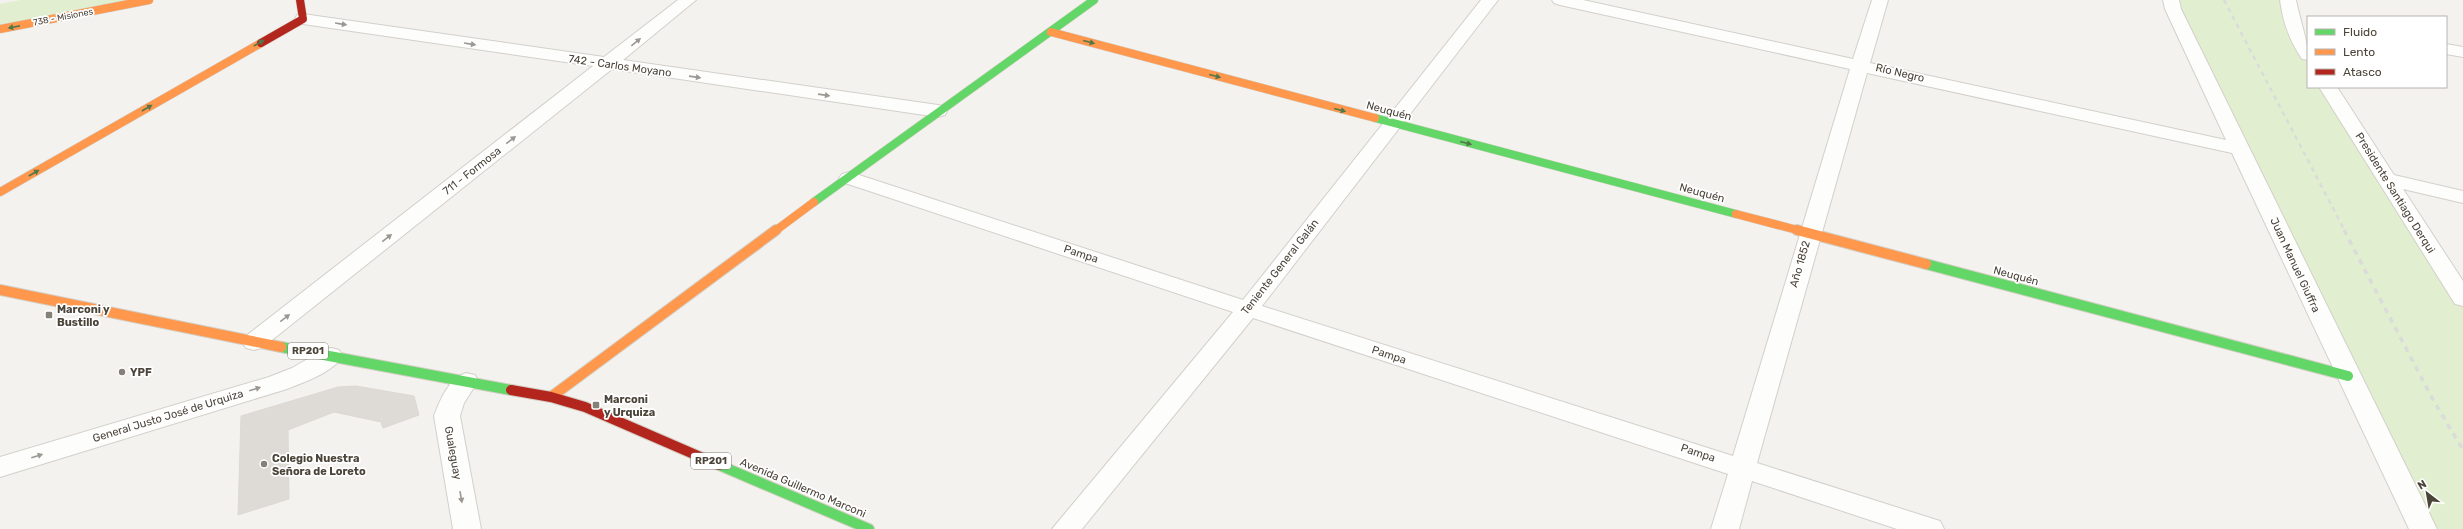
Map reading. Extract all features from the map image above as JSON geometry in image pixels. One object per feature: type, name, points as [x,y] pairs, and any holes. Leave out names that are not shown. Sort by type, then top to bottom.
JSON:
[{"type":"street","name":"738 - Misiones","points":[[0,29],[149,0]]},
{"type":"street","points":[[0,192],[303,19],[300,0]]},
{"type":"street","name":"711 - Formosa","points":[[254,342],[608,65],[688,0]]},
{"type":"street","points":[[551,397],[938,112],[1094,0]]},
{"type":"street","name":"Teniente General Galán","points":[[1066,529],[1248,309],[1391,124],[1490,0]]},
{"type":"street","name":"Río Negro","points":[[1560,0],[1860,64],[2240,149]]},
{"type":"street","name":"Año 1852","points":[[1725,529],[1809,234],[1880,0]]},
{"type":"street","name":"Juan Manuel Giuffra","points":[[2171,0],[2173,9],[2348,376],[2423,529]]},
{"type":"street","points":[[2291,0],[2300,21],[2299,41],[2307,53]]},
{"type":"street","name":"742 - Carlos Moyano","points":[[303,19],[608,65],[938,112]]},
{"type":"street","name":"Neuquén","points":[[1051,32],[1391,124],[2348,376]]},
{"type":"street","points":[[2447,49],[2463,52]]},
{"type":"street","name":"Presidente Santiago Derqui","points":[[2329,88],[2463,299]]},
{"type":"street","name":"Pampa","points":[[849,178],[1248,309],[1930,529]]},
{"type":"street","points":[[2386,180],[2463,197]]},
{"type":"street","name":"RP201","points":[[0,290],[254,342],[551,397]]},
{"type":"street","name":"General Justo José de Urquiza","points":[[0,467],[278,383],[301,374],[331,356]]},
{"type":"street","name":"Gualeguay","points":[[466,381],[452,401],[447,416],[467,529]]},
{"type":"street","name":"Avenida Guillermo Marconi","points":[[551,397],[585,407],[853,526]]},
{"type":"green space","points":[[20,0],[131,0],[0,25],[0,4]]},
{"type":"green space","points":[[2171,0],[2288,0],[2299,41],[2307,53],[2307,88],[2329,88],[2463,299],[2463,529],[2423,529]]},
{"type":"building","name":"Colegio Nuestra Señora de Loreto","points":[[356,386],[414,396],[419,415],[383,428],[381,422],[334,412],[288,430],[289,499],[238,515],[241,416],[338,387]]},
{"type":"railway","points":[[2224,0],[2345,231]]},
{"type":"railway","points":[[2344,230],[2431,396],[2463,450]]},
{"type":"traffic: fast","points":[[814,202],[1094,0]]},
{"type":"traffic: fast","points":[[1375,118],[1736,214]]},
{"type":"traffic: fast","points":[[1926,264],[2348,376]]},
{"type":"traffic: fast","points":[[281,347],[511,390]]},
{"type":"traffic: fast","points":[[719,465],[869,529]]},
{"type":"traffic: slow","points":[[0,29],[149,0]]},
{"type":"traffic: slow","points":[[1051,32],[1375,118]]},
{"type":"traffic: slow","points":[[0,192],[261,43]]},
{"type":"traffic: slow","points":[[551,397],[814,202]]},
{"type":"traffic: slow","points":[[1736,214],[1926,264]]},
{"type":"traffic: slow","points":[[0,290],[281,347]]},
{"type":"traffic: jam","points":[[261,43],[303,19],[300,0]]},
{"type":"traffic: jam","points":[[511,390],[551,397],[585,407],[719,465]]},
{"type":"place","name":"Marconi y Bustillo","points":[[49,315]]},
{"type":"place","name":"YPF","points":[[122,372]]},
{"type":"place","name":"Marconi y Urquiza","points":[[596,405]]},
{"type":"place","name":"Colegio Nuestra Señora de Loreto","points":[[264,464]]}]
